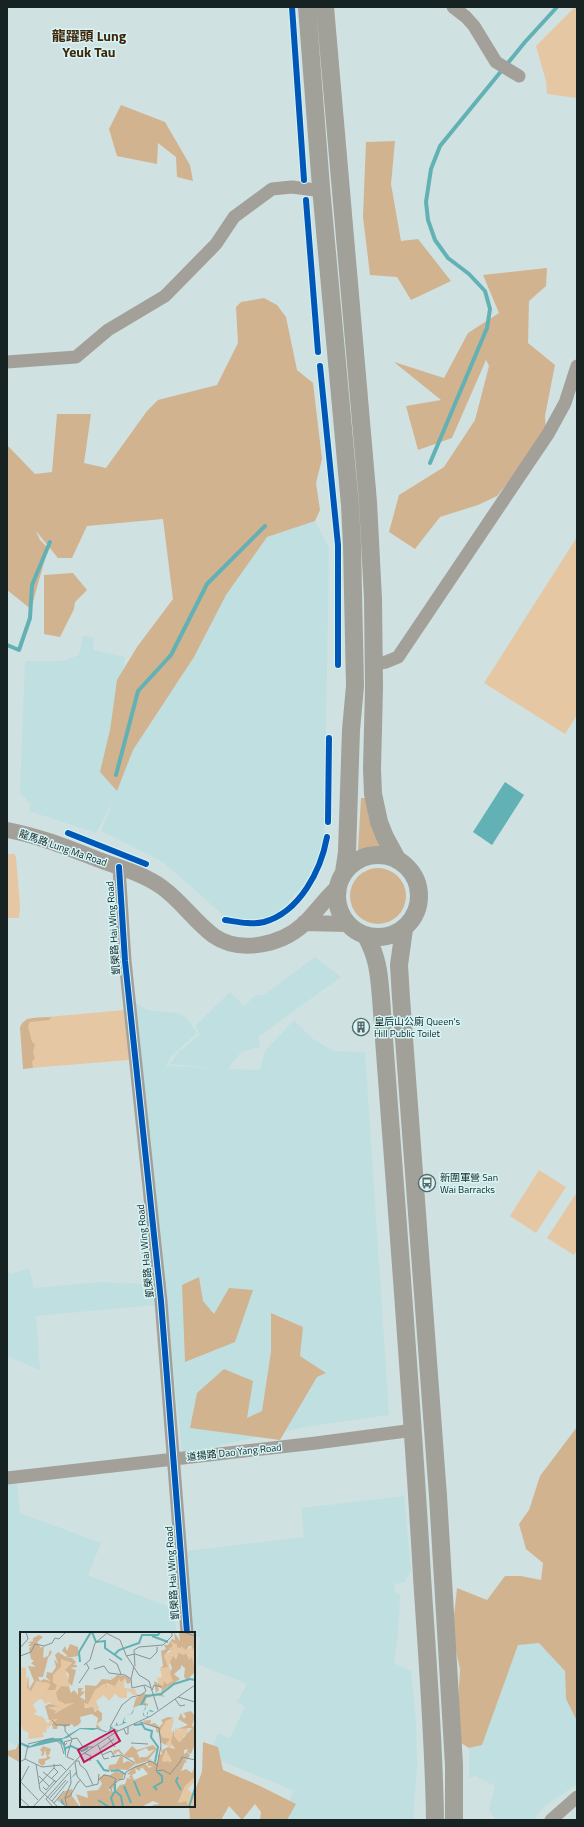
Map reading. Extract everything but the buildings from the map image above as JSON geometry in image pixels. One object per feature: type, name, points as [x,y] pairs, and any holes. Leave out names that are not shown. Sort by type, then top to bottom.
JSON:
[{"type":"main road","points":[[307,7],[344,455],[350,505],[355,599],[355,686],[351,730],[347,846],[338,906],[347,924],[356,932],[366,936],[386,937],[404,929]]},
{"type":"main road","points":[[325,7],[367,488],[373,599],[373,794],[379,822],[397,859]]},
{"type":"main road","points":[[341,880],[354,863],[366,856],[380,854],[397,859],[406,865],[413,873],[419,889],[419,901],[416,913],[404,929],[399,965],[438,1496],[454,1765],[454,1820]]},
{"type":"main road","points":[[366,936],[374,951],[378,966],[414,1430],[435,1775],[435,1820]]},
{"type":"street","points":[[453,7],[466,17],[474,26],[496,62],[519,76]]},
{"type":"street","points":[[7,362],[76,357],[108,330],[165,296],[216,244],[234,218],[272,189],[292,187],[315,190],[321,187]]},
{"type":"street","points":[[374,664],[386,662],[398,657],[548,434],[565,404],[577,366]]},
{"type":"street","name":"龍馬路 Lung Ma Road","points":[[7,830],[36,836],[118,867],[162,887],[213,935],[231,945],[258,946],[291,932],[304,924],[341,880]]},
{"type":"street","name":"凱榮路 Hai Wing Road","points":[[118,867],[125,961],[161,1301],[187,1632]]},
{"type":"street","name":"龍馬路 Lung Ma Road","points":[[304,924],[347,924]]},
{"type":"street","name":"道揚路 Dao Yang Road","points":[[7,1478],[414,1430]]},
{"type":"street","points":[[551,1820],[577,1797]]},
{"type":"shaded area","points":[[575,7],[577,7],[577,98],[547,94],[546,81],[536,46]]},
{"type":"shaded area","points":[[121,105],[165,122],[190,165],[193,181],[177,177],[176,157],[158,143],[157,164],[117,156],[109,129]]},
{"type":"shaded area","points":[[395,141],[391,184],[401,241],[418,239],[451,281],[411,300],[397,277],[370,275],[363,217],[366,142]]},
{"type":"shaded area","points":[[547,268],[546,286],[529,301],[528,343],[555,365],[545,416],[546,434],[497,496],[478,505],[440,517],[415,549],[389,532],[399,495],[444,467],[475,420],[489,366],[486,360],[452,438],[418,450],[406,406],[441,400],[394,362],[444,378],[468,333],[499,313],[483,275]]},
{"type":"shaded area","points":[[264,298],[277,305],[286,317],[297,370],[313,383],[322,459],[316,483],[320,510],[315,521],[267,537],[226,595],[194,657],[133,750],[117,791],[100,772],[110,730],[117,680],[137,647],[173,599],[163,519],[87,526],[72,558],[58,558],[36,531],[40,540],[48,548],[31,609],[7,590],[7,445],[35,474],[52,472],[57,414],[91,414],[84,463],[106,468],[147,411],[158,400],[217,385],[238,343],[236,307],[241,302]]},
{"type":"shaded area","points":[[315,521],[329,548],[324,846],[304,884],[283,908],[269,917],[244,920],[222,914],[163,862],[101,831],[114,798],[96,833],[29,811],[31,804],[20,793],[25,661],[62,661],[79,655],[83,635],[94,638],[93,650],[125,657],[106,779],[117,791],[133,750],[194,657],[229,588],[267,537]]},
{"type":"shaded area","points":[[577,537],[577,715],[565,734],[484,683]]},
{"type":"shaded area","points":[[73,573],[87,590],[75,602],[74,609],[60,637],[44,634],[44,575]]},
{"type":"shaded area","points":[[361,798],[366,798],[369,818],[381,847],[358,850]]},
{"type":"shaded area","points":[[7,854],[14,854],[16,857],[20,906],[19,918],[7,918]]},
{"type":"shaded area","points":[[372,868],[384,868],[394,872],[402,880],[406,890],[406,902],[402,912],[394,920],[384,924],[372,924],[362,920],[354,912],[350,902],[350,890],[354,880],[362,872]]},
{"type":"shaded area","points":[[315,957],[341,977],[258,1037],[260,1047],[241,1052],[228,1069],[260,1070],[265,1051],[294,1020],[313,1039],[333,1051],[365,1052],[389,1415],[311,1426],[182,1453],[137,1013],[134,1002],[147,1010],[178,1013],[186,1017],[197,1033],[171,1056],[166,1066],[213,1068],[170,1064],[178,1053],[200,1034],[195,1026],[230,992],[244,1006],[256,995],[263,995]]},
{"type":"shaded area","points":[[125,1010],[129,1060],[30,1068],[26,1019]]},
{"type":"shaded area","points":[[52,1017],[49,1020],[30,1022],[28,1026],[32,1042],[35,1044],[33,1053],[35,1058],[32,1062],[33,1068],[23,1069],[20,1028],[22,1024],[28,1019]]},
{"type":"shaded area","points":[[539,1170],[566,1187],[536,1233],[510,1216]]},
{"type":"shaded area","points":[[577,1192],[577,1250],[574,1255],[547,1238]]},
{"type":"shaded area","points":[[29,1268],[34,1288],[103,1282],[130,1284],[121,1282],[154,1286],[155,1305],[36,1316],[40,1370],[7,1356],[7,1271],[11,1274]]},
{"type":"shaded area","points":[[199,1277],[203,1301],[214,1314],[229,1288],[253,1290],[235,1342],[185,1362],[182,1285]]},
{"type":"shaded area","points":[[271,1313],[303,1327],[300,1356],[326,1373],[317,1377],[280,1440],[190,1428],[197,1393],[224,1369],[253,1381],[247,1418],[262,1411],[271,1352]]},
{"type":"shaded area","points":[[577,1427],[577,1721],[566,1699],[565,1671],[539,1643],[518,1645],[482,1745],[469,1748],[456,1740],[460,1669],[452,1634],[457,1588],[487,1600],[505,1576],[521,1576],[541,1580],[543,1563],[526,1549],[519,1524],[529,1510],[540,1476]]},
{"type":"shaded area","points":[[17,1482],[20,1513],[101,1543],[88,1575],[179,1611],[175,1618],[176,1632],[20,1632],[20,1747],[7,1742],[7,1483]]},
{"type":"shaded area","points":[[404,1496],[411,1570],[405,1582],[394,1584],[396,1594],[400,1594],[398,1633],[394,1663],[411,1671],[416,1723],[417,1765],[413,1820],[279,1820],[294,1791],[217,1759],[212,1746],[219,1733],[230,1738],[245,1707],[237,1702],[247,1684],[197,1664],[200,1637],[195,1636],[195,1632],[192,1632],[187,1551],[304,1537],[301,1508]]},
{"type":"shaded area","points":[[543,1642],[565,1671],[566,1699],[577,1719],[577,1784],[542,1808],[534,1820],[496,1820],[489,1810],[495,1786],[475,1776],[469,1778],[469,1748],[482,1745],[518,1645]]},
{"type":"shaded area","points":[[20,1741],[20,1762],[7,1755],[7,1751],[16,1749]]},
{"type":"shaded area","points":[[203,1742],[218,1747],[223,1770],[296,1804],[287,1820],[260,1820],[261,1812],[255,1804],[242,1820],[229,1806],[221,1820],[190,1820],[189,1807],[195,1807],[195,1790],[202,1772]]},
{"type":"water","points":[[505,782],[524,795],[492,845],[473,832]]},
{"type":"waterway","points":[[430,463],[487,328],[490,309],[485,291],[469,274],[448,258],[435,240],[428,220],[426,202],[431,169],[440,146],[525,42],[557,7]]},
{"type":"waterway","points":[[116,775],[138,691],[171,655],[207,584],[265,526]]},
{"type":"waterway","points":[[7,645],[19,650],[30,618],[32,585],[50,542]]},
{"type":"cycle path","points":[[292,7],[304,180]]},
{"type":"cycle path","points":[[306,200],[318,352]]},
{"type":"cycle path","points":[[320,366],[338,545],[338,665]]},
{"type":"cycle path","points":[[328,822],[329,738]]},
{"type":"cycle path","points":[[68,833],[146,864]]},
{"type":"cycle path","points":[[225,920],[244,923],[259,923],[277,917],[288,909],[307,888],[314,876],[320,863],[327,837]]},
{"type":"cycle path","points":[[119,867],[125,961],[161,1301],[187,1632]]},
{"type":"place","name":"皇后山公廁 Queen's Hill Public Toilet","points":[[361,1027]]},
{"type":"place","name":"新圍軍營 San Wai Barracks","points":[[427,1183]]},
{"type":"district","name":"龍躍頭 Lung Yeuk Tau","points":[[89,44]]}]
